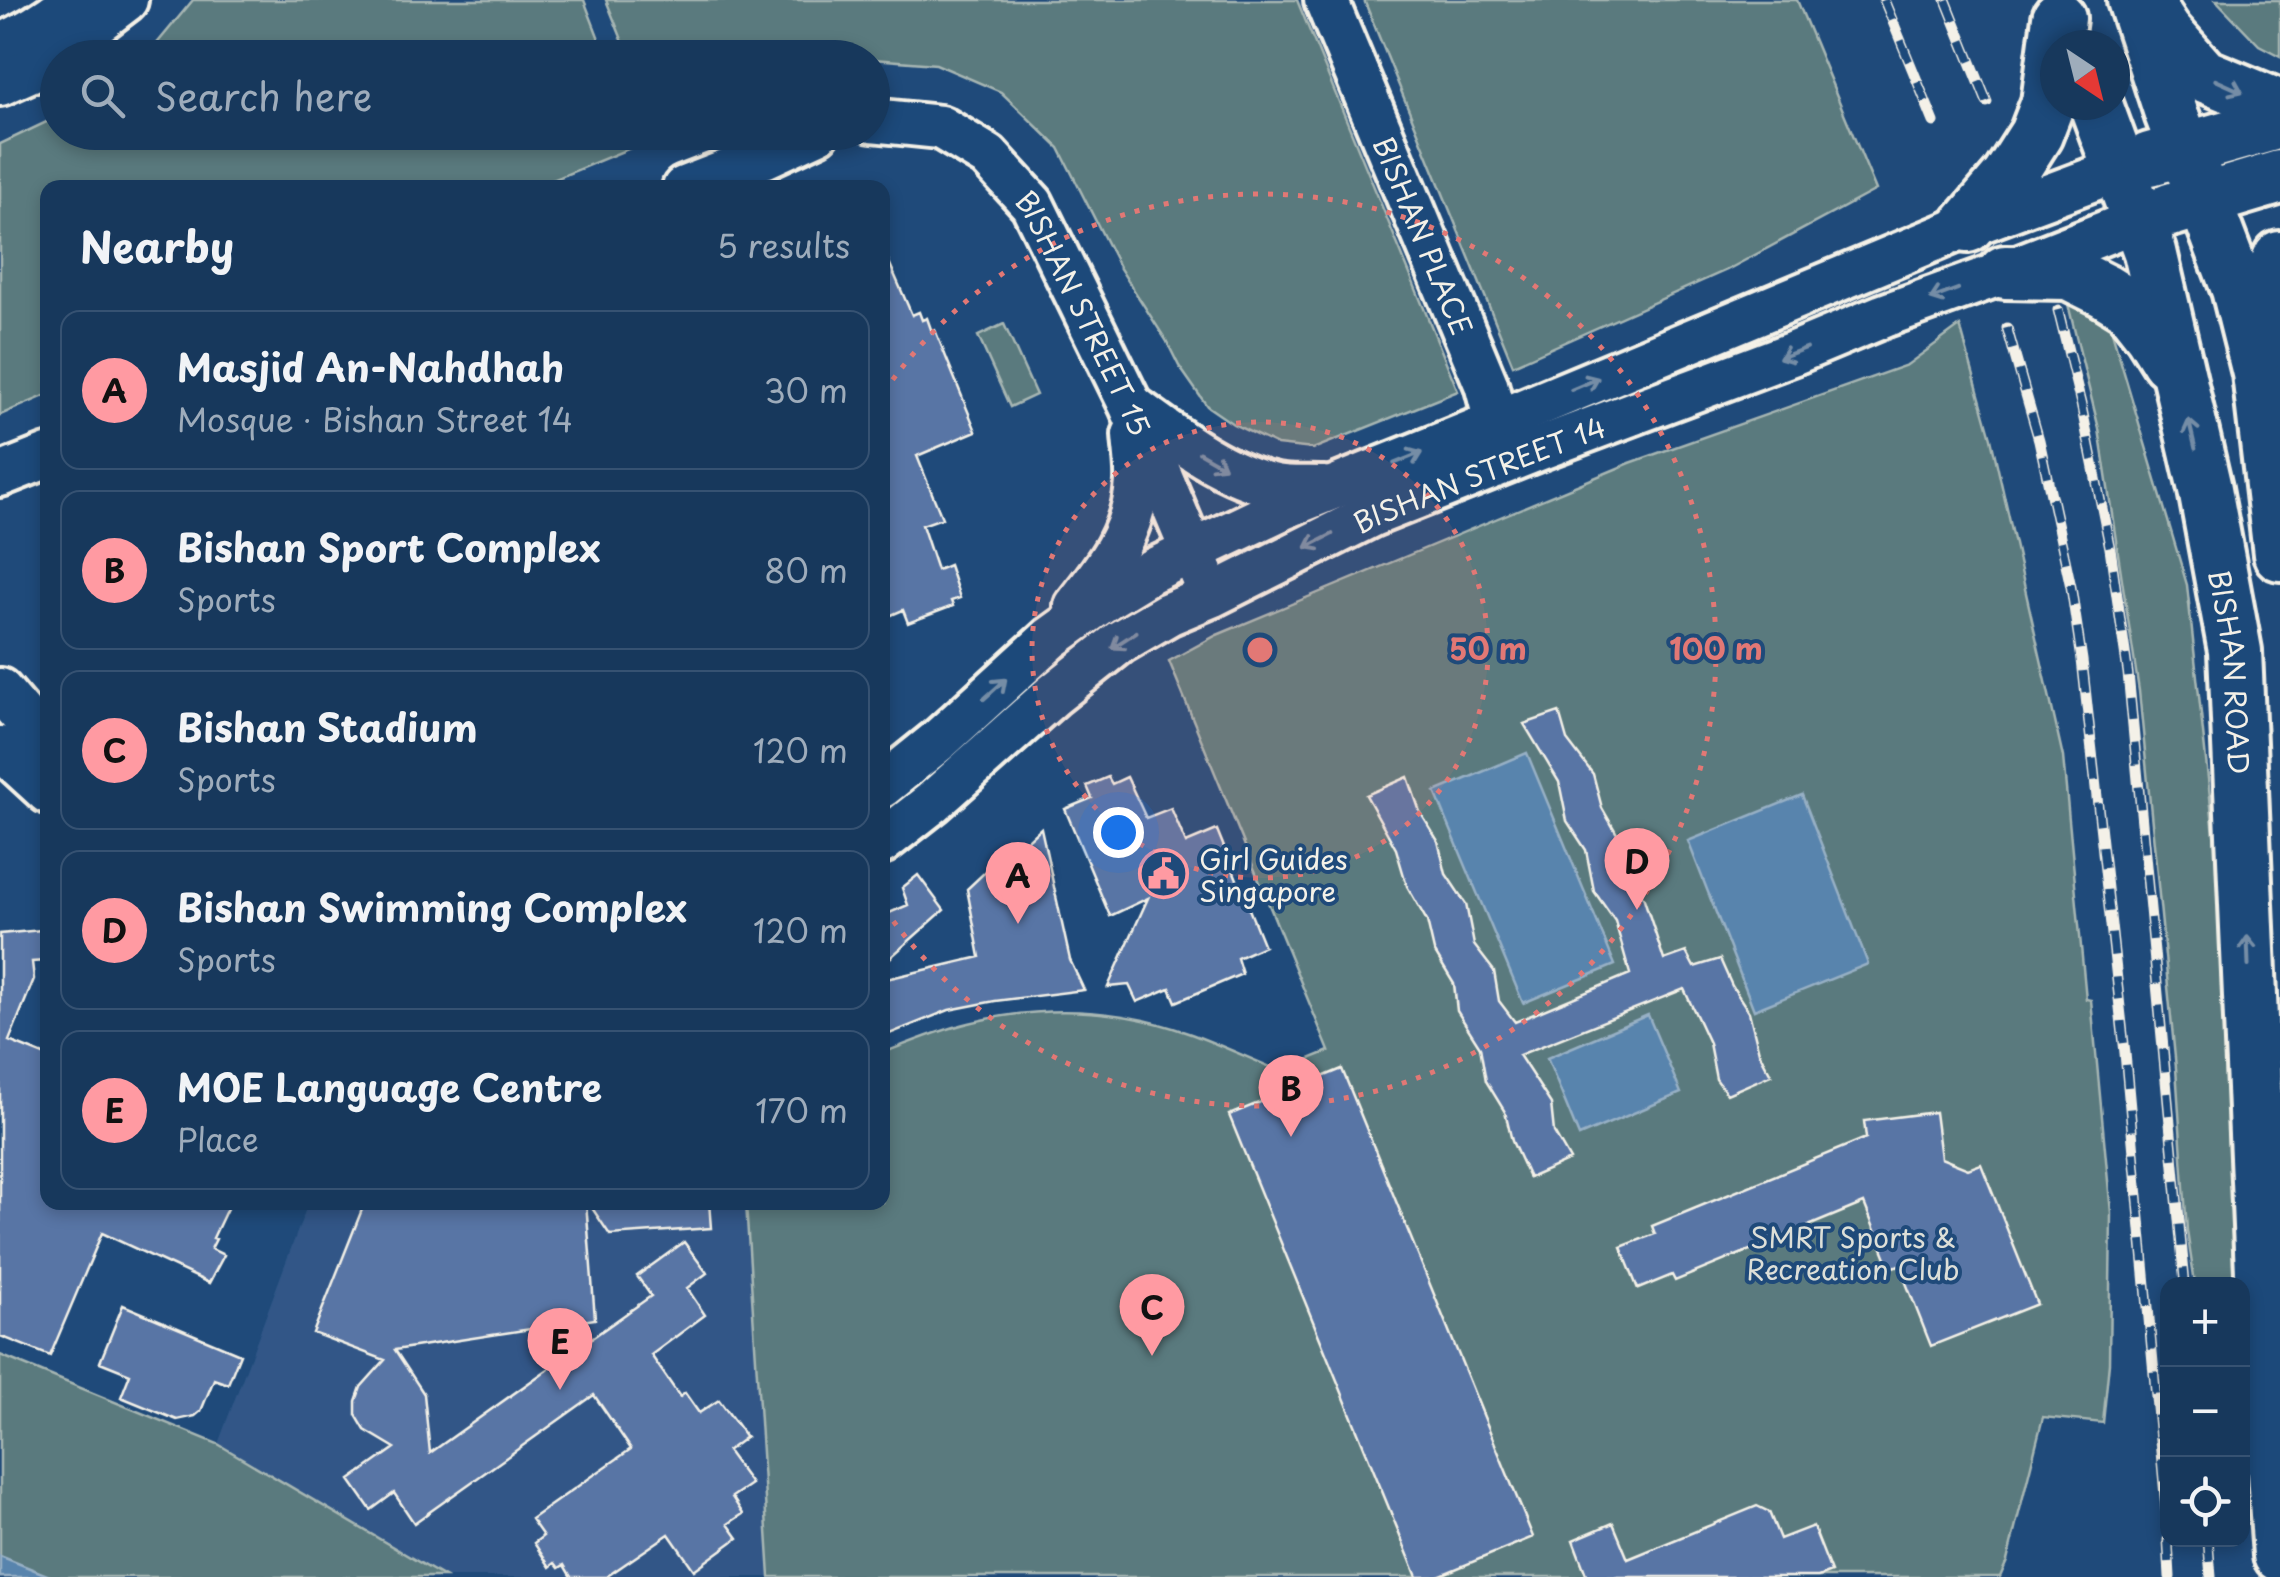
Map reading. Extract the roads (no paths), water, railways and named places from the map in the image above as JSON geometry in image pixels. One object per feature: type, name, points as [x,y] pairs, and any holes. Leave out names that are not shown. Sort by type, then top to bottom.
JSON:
[{"type":"main road","points":[[2134,0],[2184,148],[2238,289],[2258,373],[2280,554]]},
{"type":"main road","points":[[2143,0],[2203,75],[2280,107]]},
{"type":"main road","points":[[1966,226],[2008,178],[2036,134],[2048,102],[2060,21]]},
{"type":"main road","name":"BISHAN ROAD","points":[[2102,120],[2150,252],[2205,489],[2235,651],[2266,1364],[2280,1555]]},
{"type":"main road","points":[[2120,168],[2280,122]]},
{"type":"main road","points":[[2140,219],[2280,178]]},
{"type":"main road","points":[[2258,373],[2264,296],[2280,258]]},
{"type":"main road","points":[[2006,272],[2069,273],[2105,291],[2129,306],[2180,380]]},
{"type":"street","points":[[0,46],[73,0]]},
{"type":"street","points":[[74,40],[126,0]]},
{"type":"street","name":"BISHAN PLACE","points":[[1326,0],[1486,384],[1496,422]]},
{"type":"street","points":[[0,84],[40,66]]},
{"type":"street","name":"BISHAN STREET 15","points":[[890,122],[940,127],[988,156],[1032,204],[1131,406],[1210,596]]},
{"type":"street","points":[[705,180],[781,150]]},
{"type":"street","name":"BISHAN STREET 14","points":[[890,780],[1051,638],[1151,571],[1283,508],[1966,226],[2120,168]]},
{"type":"street","name":"BISHAN STREET 14","points":[[890,836],[1052,696],[1120,642],[1168,614],[1372,515],[2140,219]]},
{"type":"street","points":[[1131,406],[1226,469],[1276,486],[1335,488]]},
{"type":"street","points":[[1051,638],[1128,533],[1137,482],[1131,406]]},
{"type":"street","points":[[1496,422],[1508,442],[1538,449]]},
{"type":"street","points":[[1,475],[40,459]]},
{"type":"street","points":[[0,690],[40,737]]},
{"type":"street","points":[[0,748],[40,785]]},
{"type":"railway","points":[[1884,0],[1934,122]]},
{"type":"railway","points":[[1946,0],[1987,102]]},
{"type":"railway","points":[[2058,310],[2110,548],[2128,673],[2184,1277]]},
{"type":"railway","points":[[2007,328],[2039,440],[2071,587],[2082,660],[2125,1053],[2161,1457]]},
{"type":"railway","points":[[2168,1547],[2170,1577]]},
{"type":"railway","points":[[2209,1547],[2211,1577]]},
{"type":"place","name":"Girl Guides Singapore","points":[[1164,874]]},
{"type":"place","name":"Bishan Swimming Complex","points":[[1637,910]]},
{"type":"place","name":"Masjid An-Nahdhah","points":[[1018,924]]},
{"type":"place","name":"Bishan Sport Complex","points":[[1291,1137]]},
{"type":"place","name":"Bishan Stadium","points":[[1152,1356]]},
{"type":"place","name":"MOE Language Centre","points":[[560,1390]]},
{"type":"park label","name":"SMRT Sports & Recreation Club","points":[[1853,1252]]}]
